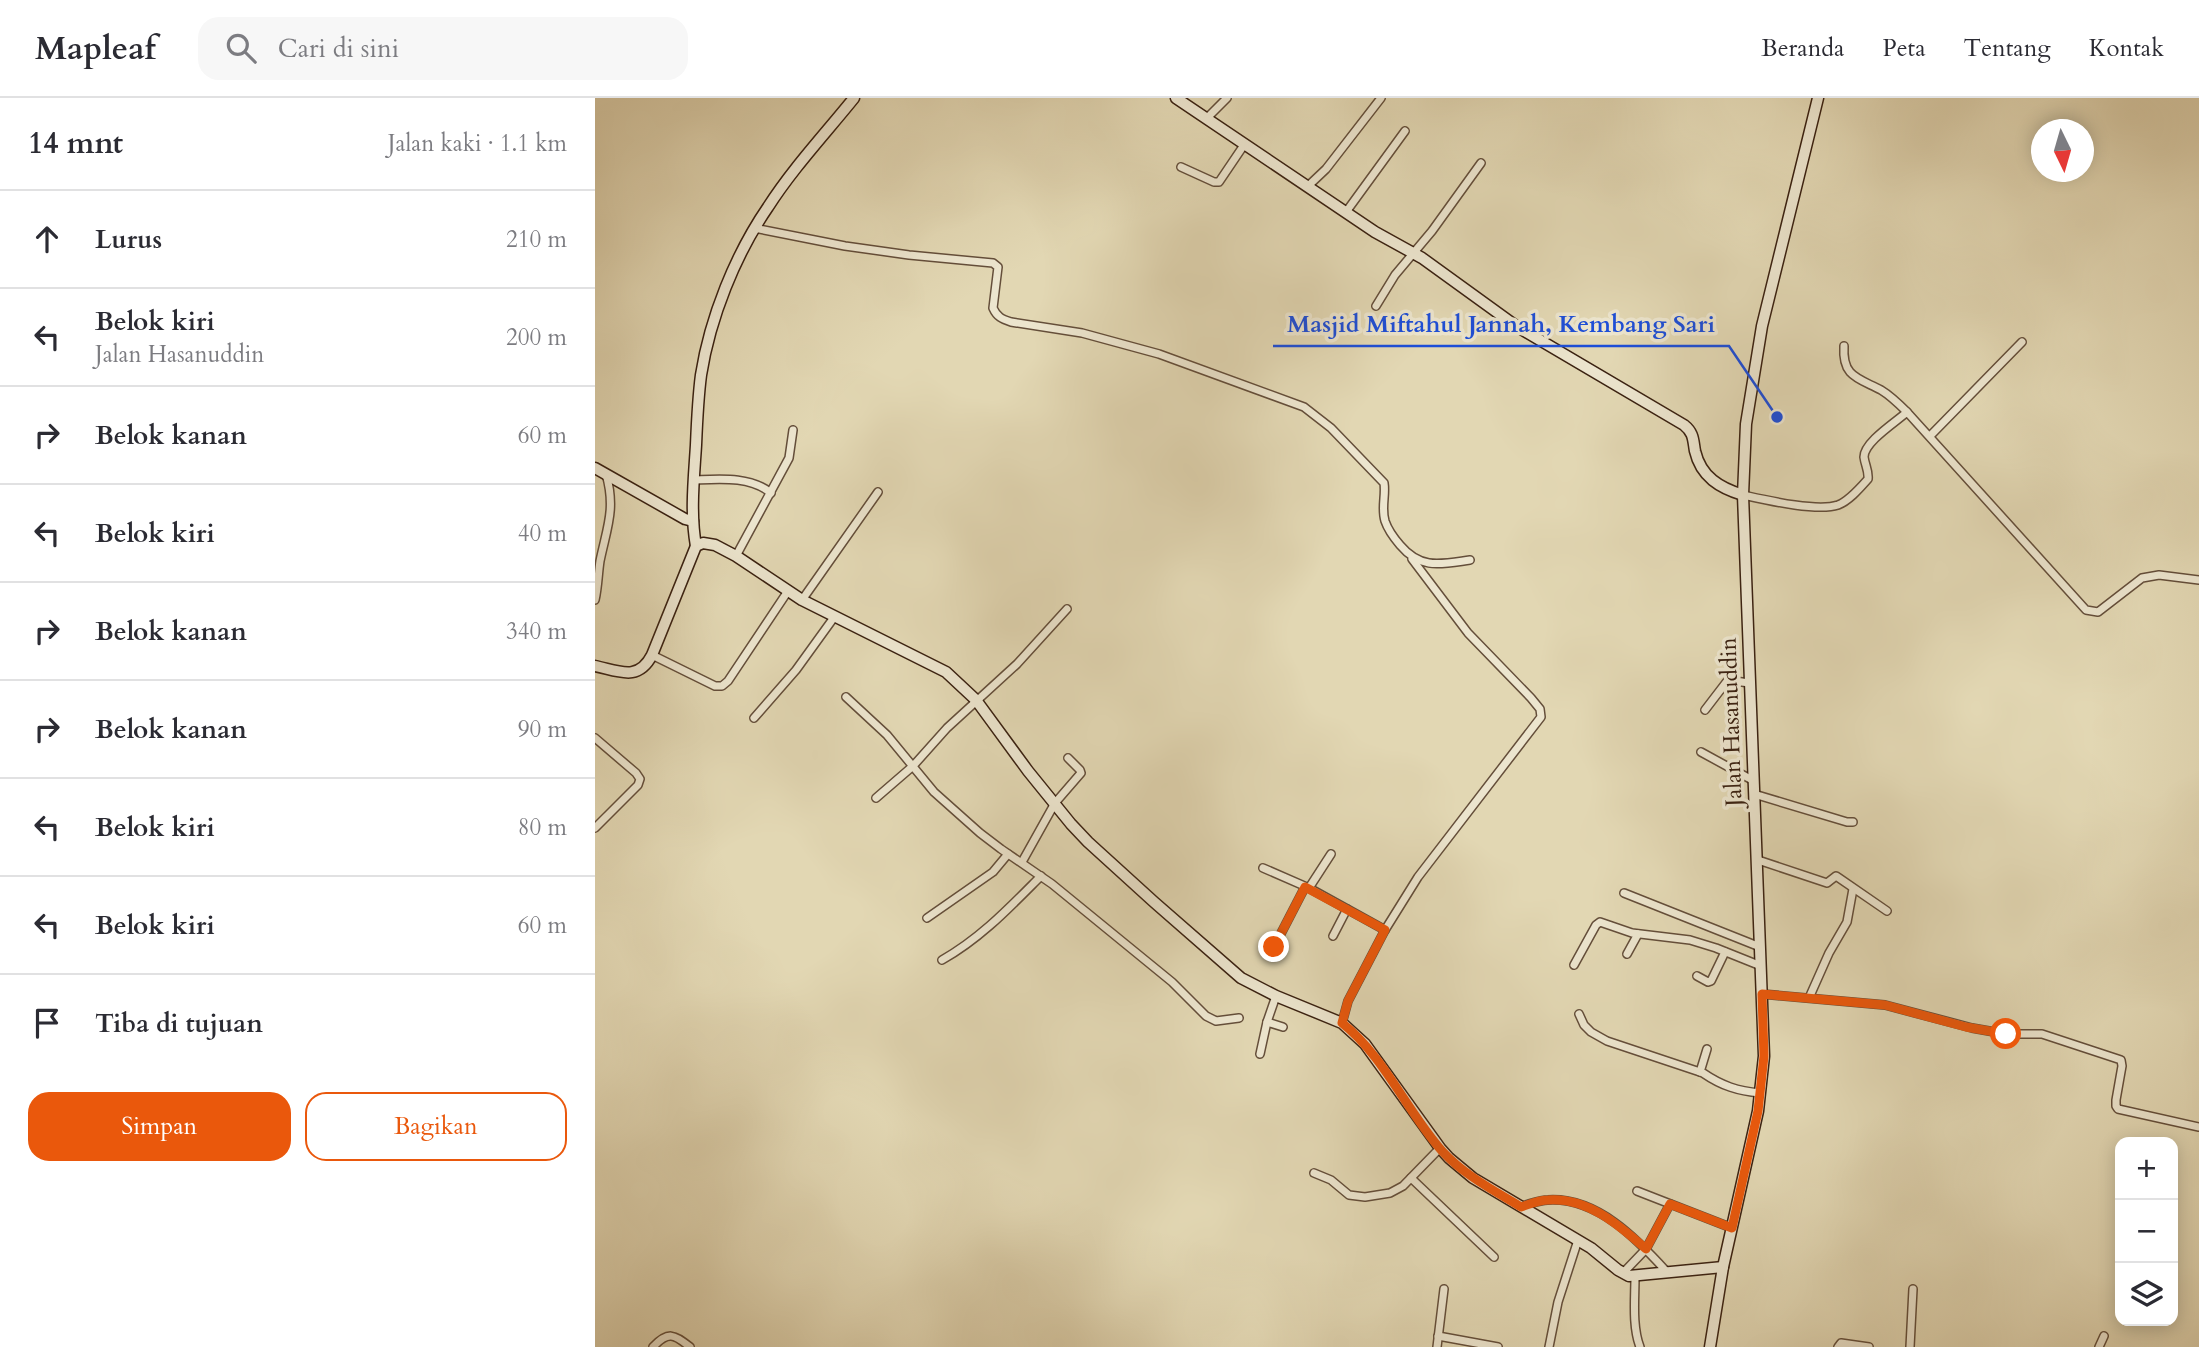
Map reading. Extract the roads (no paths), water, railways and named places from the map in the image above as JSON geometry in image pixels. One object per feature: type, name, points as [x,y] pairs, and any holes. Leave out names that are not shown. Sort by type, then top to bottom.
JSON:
[{"type":"street","points":[[595,666],[635,672],[644,667],[652,655],[696,546],[693,521],[698,396],[702,372],[727,284],[754,228],[795,169],[854,98]]},
{"type":"street","points":[[1176,98],[1375,232],[1413,253],[1516,326],[1690,429],[1698,461],[1707,476],[1721,487],[1743,495],[1788,504],[1839,504],[1868,479],[1864,458],[1866,448],[1907,412]]},
{"type":"street","points":[[1206,119],[1227,98]]},
{"type":"street","points":[[1307,187],[1326,169],[1381,98]]},
{"type":"street","name":"Jalan Hasanuddin","points":[[1710,1347],[1723,1267],[1758,1111],[1764,1056],[1743,495],[1746,424],[1762,326],[1818,98]]},
{"type":"street","points":[[1346,212],[1405,131]]},
{"type":"street","points":[[1181,167],[1219,182],[1244,145]]},
{"type":"street","points":[[1376,306],[1395,275],[1432,231],[1481,163]]},
{"type":"street","points":[[754,228],[884,251],[993,263],[998,267],[992,308],[1001,319],[1082,332],[1160,354],[1304,407],[1331,428],[1384,482],[1385,521],[1390,531],[1468,633],[1540,709],[1541,717],[1418,877],[1385,930],[1348,1001],[1342,1023]]},
{"type":"street","points":[[1930,436],[2022,342]]},
{"type":"street","points":[[1844,346],[1846,365],[1854,377],[1887,394],[1907,412],[2086,610],[2098,612],[2142,578],[2159,575],[2199,580]]},
{"type":"street","points":[[736,556],[789,458],[793,430]]},
{"type":"street","points":[[595,468],[693,521]]},
{"type":"street","points":[[595,600],[611,513],[611,492],[606,473]]},
{"type":"street","points":[[694,480],[741,480],[761,485],[771,493]]},
{"type":"street","points":[[802,600],[878,492]]},
{"type":"street","points":[[696,546],[703,543],[715,544],[802,600],[937,667],[956,681],[977,702],[1028,771],[1088,842],[1234,972],[1276,996],[1342,1023],[1364,1044],[1440,1149],[1473,1178],[1578,1240],[1623,1273],[1635,1277],[1723,1267]]},
{"type":"street","points":[[1411,558],[1439,564],[1470,561]]},
{"type":"street","points":[[652,655],[711,684],[722,686],[788,592]]},
{"type":"street","points":[[876,799],[913,766],[947,728],[1017,664],[1067,609]]},
{"type":"street","points":[[754,718],[796,670],[835,616]]},
{"type":"street","points":[[1705,710],[1728,680],[1749,680]]},
{"type":"street","points":[[846,697],[887,735],[934,792],[1008,854],[1041,876],[1172,982],[1206,1016],[1216,1021],[1239,1018]]},
{"type":"street","points":[[595,738],[640,779],[638,785],[595,828]]},
{"type":"street","points":[[1700,751],[1754,781]]},
{"type":"street","points":[[1022,862],[1055,803],[1081,773],[1068,758]]},
{"type":"street","points":[[1754,794],[1853,822]]},
{"type":"street","points":[[1274,947],[1307,887],[1331,853]]},
{"type":"street","points":[[927,918],[992,872],[1008,854]]},
{"type":"street","points":[[1758,860],[1827,883],[1836,876],[1887,911]]},
{"type":"street","points":[[1263,868],[1307,887],[1385,930]]},
{"type":"street","points":[[942,960],[966,947],[989,928],[1041,876]]},
{"type":"street","points":[[1809,998],[1829,953],[1847,922],[1853,889]]},
{"type":"street","points":[[1624,893],[1760,947]]},
{"type":"street","points":[[1333,936],[1347,909]]},
{"type":"street","points":[[1574,965],[1600,922],[1626,932],[1682,938],[1761,967]]},
{"type":"street","points":[[1627,954],[1638,934]]},
{"type":"street","points":[[1697,976],[1711,982],[1725,952]]},
{"type":"street","points":[[1762,994],[1885,1005],[1966,1027],[2001,1033],[2042,1034],[2119,1059],[2122,1066],[2116,1100],[2118,1109],[2199,1127]]},
{"type":"street","points":[[1260,1054],[1276,996]]},
{"type":"street","points":[[1579,1014],[1591,1032],[1607,1041],[1700,1072],[1733,1090],[1760,1093]]},
{"type":"street","points":[[1267,1021],[1283,1027]]},
{"type":"street","points":[[1700,1072],[1707,1049]]},
{"type":"street","points":[[1314,1173],[1331,1180],[1349,1195],[1364,1197],[1395,1191],[1440,1149]]},
{"type":"street","points":[[1411,1178],[1494,1257]]},
{"type":"street","points":[[1637,1191],[1732,1228]]},
{"type":"street","points":[[1521,1207],[1547,1200],[1569,1201],[1591,1209],[1618,1224],[1667,1272]]},
{"type":"street","points":[[1623,1273],[1646,1249],[1670,1204]]},
{"type":"street","points":[[1549,1347],[1558,1302],[1578,1240]]},
{"type":"street","points":[[1635,1277],[1635,1317],[1640,1347]]},
{"type":"street","points":[[1437,1347],[1444,1289]]},
{"type":"street","points":[[1910,1347],[1913,1289]]},
{"type":"street","points":[[653,1347],[670,1335],[690,1347]]},
{"type":"street","points":[[1438,1336],[1498,1347]]},
{"type":"street","points":[[2099,1347],[2104,1336]]},
{"type":"street","points":[[1838,1347],[1841,1343],[1869,1347]]},
{"type":"place","name":"Masjid Miftahul Jannah, Kembang Sari","points":[[1777,417]]}]
